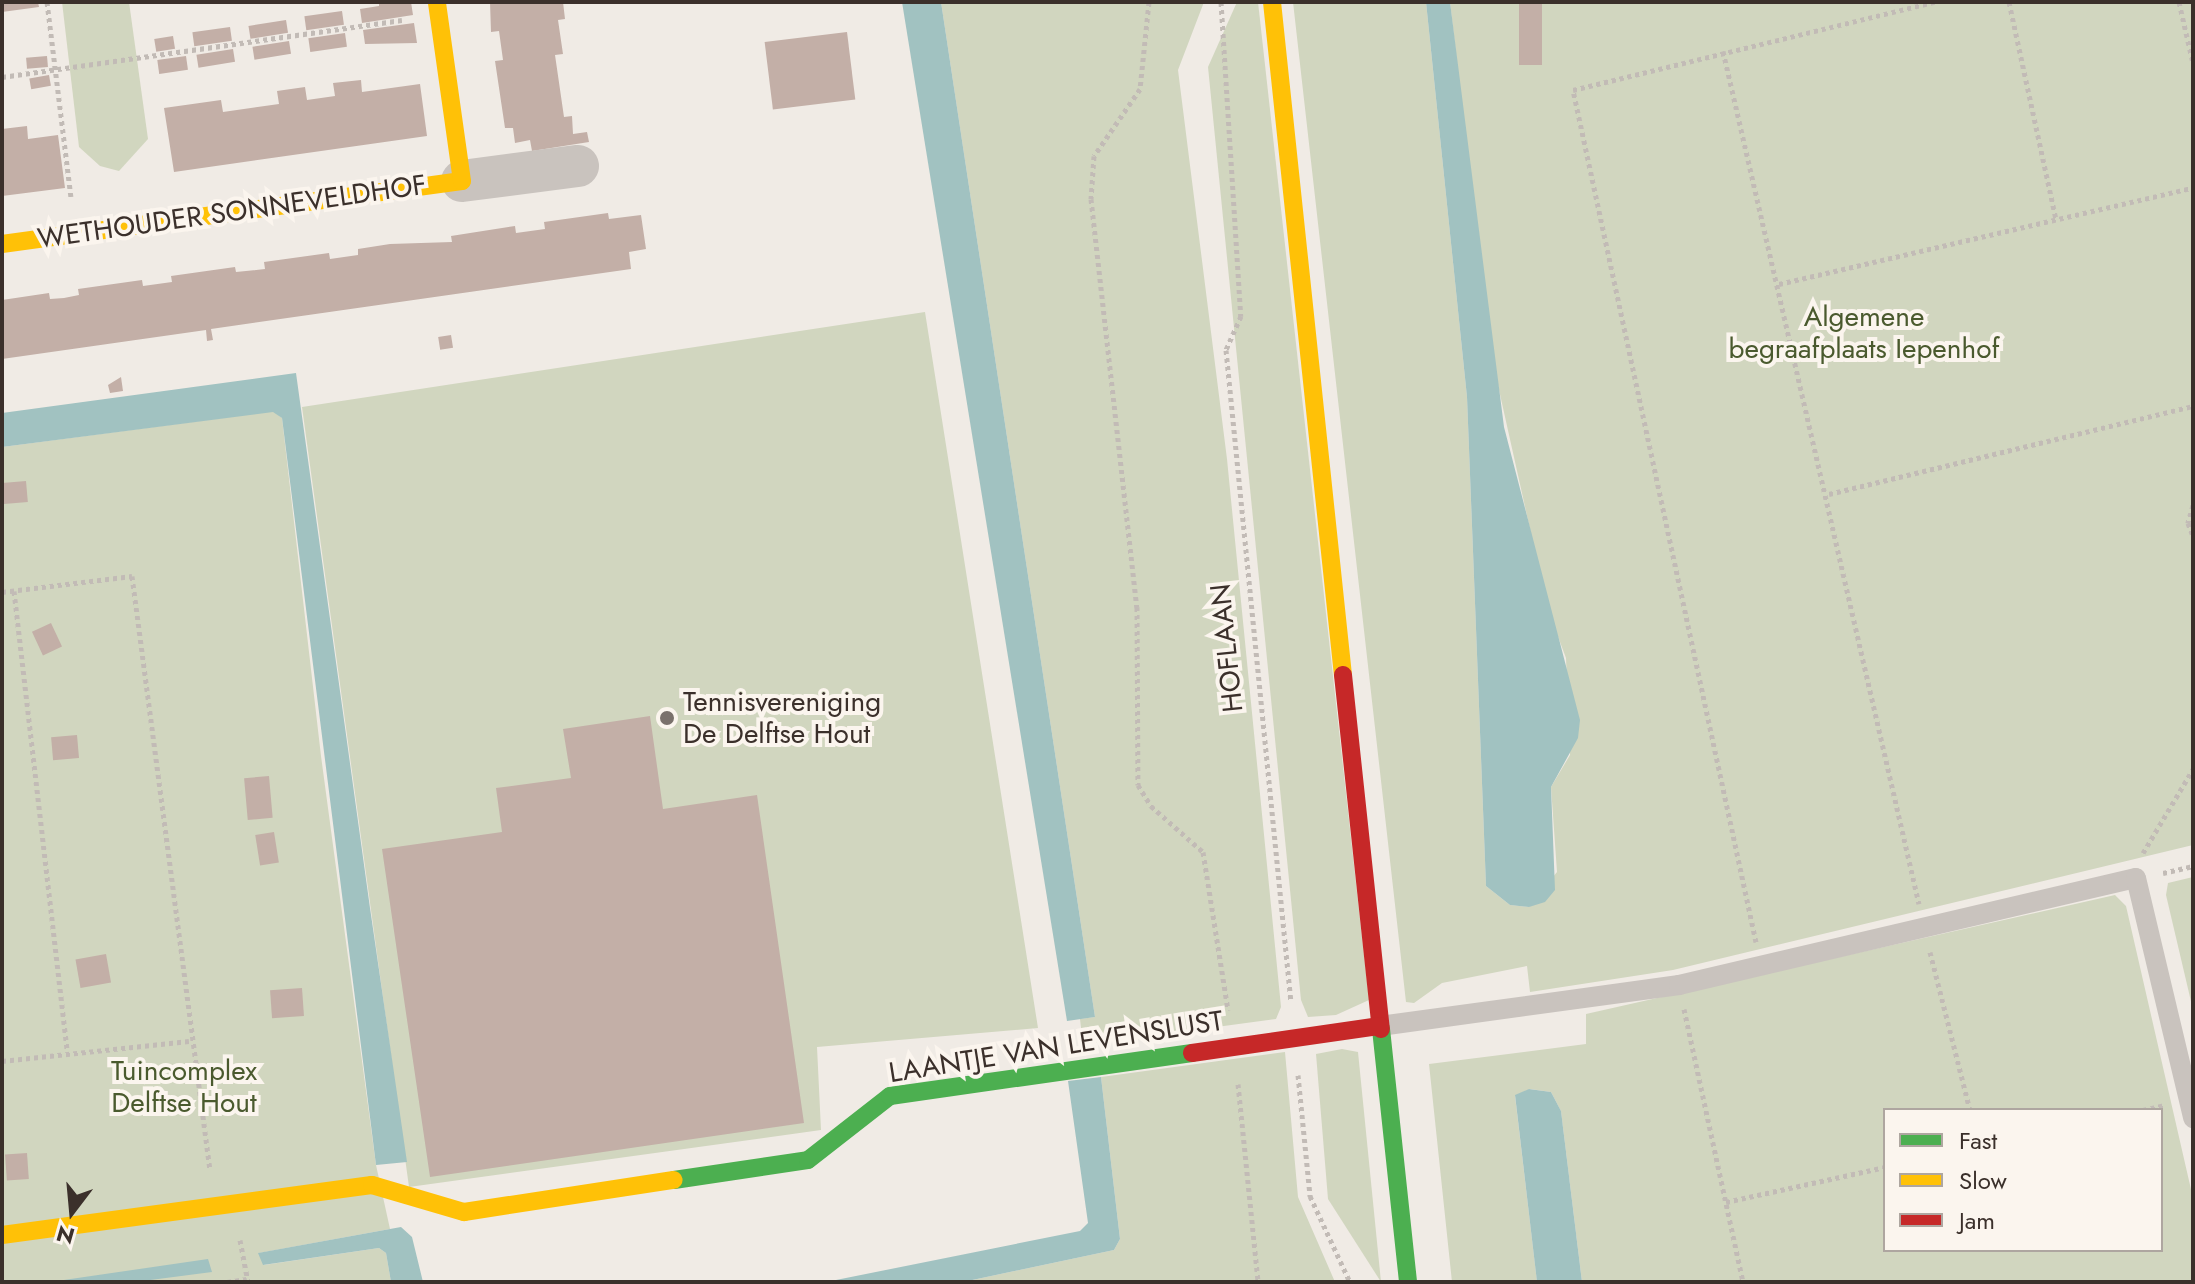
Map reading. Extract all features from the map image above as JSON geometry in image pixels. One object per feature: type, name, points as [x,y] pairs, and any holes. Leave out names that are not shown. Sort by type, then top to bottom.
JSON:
[{"type":"street","points":[[1272,2],[1408,1282]]},
{"type":"street","name":"WETHOUDER SONNEVELDHOF","points":[[438,8],[462,181]]},
{"type":"street","name":"WETHOUDER SONNEVELDHOF","points":[[2,244],[578,166]]},
{"type":"street","name":"LAANTJE VAN LEVENSLUST","points":[[2,1235],[372,1185],[464,1212],[808,1160],[890,1096],[1380,1026]]},
{"type":"lane","points":[[1380,1026],[1679,985],[2136,878],[2193,1118]]},
{"type":"path","points":[[47,2],[76,234]]},
{"type":"path","points":[[1149,2],[1140,89],[1094,156],[1091,199],[1137,607],[1138,785],[1151,806],[1203,852],[1233,1046],[1258,1282]]},
{"type":"path","name":"HOFLAAN","points":[[1221,2],[1241,316],[1226,350],[1310,1196],[1350,1282]]},
{"type":"path","points":[[1762,967],[1573,90],[1934,2]]},
{"type":"path","points":[[2009,2],[2056,219]]},
{"type":"path","points":[[2179,2],[2193,63]]},
{"type":"path","points":[[2,77],[438,8]]},
{"type":"path","points":[[1723,51],[1829,494],[1924,928],[1969,1108]]},
{"type":"path","points":[[1779,284],[2193,188]]},
{"type":"path","points":[[1829,494],[2193,406]]},
{"type":"path","points":[[2193,505],[2188,523],[2193,536]]},
{"type":"path","points":[[2,592],[132,576],[189,1041],[197,1053],[213,1206]]},
{"type":"path","points":[[14,591],[67,1051]]},
{"type":"path","points":[[2193,769],[2145,848],[2136,878],[2193,866]]},
{"type":"path","points":[[1679,985],[1743,1282]]},
{"type":"path","points":[[2,1061],[67,1051],[189,1041]]},
{"type":"path","points":[[1726,1202],[1883,1167]]},
{"type":"path","points":[[227,1282],[248,1282]]},
{"type":"green space","points":[[62,2],[129,2],[148,139],[119,171],[100,166],[79,147]]},
{"type":"green space","points":[[941,2],[1204,2],[1178,70],[1227,459],[1281,1007],[1276,1019],[1083,1045],[1080,1019],[1095,1017]]},
{"type":"green space","points":[[1237,2],[1258,2],[1369,1000],[1336,1015],[1308,1017],[1301,1000],[1208,67]]},
{"type":"green space","name":"Algemene begraafplaats Iepenhof","points":[[1293,2],[1426,2],[1467,397],[1486,886],[1510,905],[1529,907],[1557,872],[1551,787],[1570,755],[1566,658],[1548,610],[1491,354],[1450,2],[2193,2],[2193,845],[1673,970],[1530,992],[1527,966],[1442,983],[1414,1003],[1406,1002]]},
{"type":"green space","name":"Tennisvereniging De Delftse Hout","points":[[925,312],[1038,1028],[817,1047],[821,1130],[409,1187],[302,407]]},
{"type":"green space","name":"Tuincomplex Delftse Hout","points":[[274,411],[282,418],[321,756],[376,1165],[390,1229],[259,1253],[264,1265],[379,1248],[386,1253],[391,1282],[2,1282],[2,447]]},
{"type":"green space","points":[[2193,877],[2193,1010],[2166,895],[2168,883]]},
{"type":"green space","points":[[2115,895],[2126,906],[2193,1198],[2193,1282],[1582,1282],[1561,1111],[1551,1092],[1530,1089],[1515,1096],[1537,1282],[1452,1282],[1429,1064],[1586,1044],[1586,1014]]},
{"type":"green space","points":[[1342,1049],[1358,1052],[1381,1282],[1328,1199],[1316,1054]]},
{"type":"green space","points":[[1285,1052],[1298,1197],[1335,1282],[963,1282],[1114,1250],[1120,1239],[1101,1077]]},
{"type":"water","points":[[902,2],[941,2],[1095,1017],[1067,1021]]},
{"type":"water","points":[[1426,2],[1450,2],[1504,427],[1580,720],[1578,738],[1551,787],[1555,890],[1545,902],[1529,907],[1510,905],[1486,886],[1467,397]]},
{"type":"water","points":[[296,373],[407,1162],[376,1165],[282,418],[273,412],[2,447],[2,413]]},
{"type":"water","points":[[1101,1077],[1120,1239],[1114,1250],[963,1282],[826,1282],[1080,1231],[1088,1223],[1068,1081]]},
{"type":"water","points":[[1529,1089],[1551,1092],[1561,1111],[1582,1282],[1537,1282],[1515,1095]]},
{"type":"water","points":[[401,1227],[412,1237],[423,1282],[391,1282],[386,1253],[379,1248],[263,1265],[258,1253]]},
{"type":"water","points":[[208,1259],[212,1272],[135,1282],[50,1282]]},
{"type":"building","points":[[2,2],[38,2],[39,7],[2,12]]},
{"type":"building","points":[[379,2],[411,2],[413,15],[362,23],[360,9],[379,6]]},
{"type":"building","points":[[490,2],[563,2],[565,19],[558,20],[563,54],[555,55],[564,117],[572,116],[573,134],[587,132],[589,142],[532,151],[530,140],[515,143],[513,128],[505,128],[495,61],[503,60],[499,31],[491,32]]},
{"type":"building","points":[[1519,2],[1542,2],[1542,65],[1519,65]]},
{"type":"building","points":[[342,11],[344,25],[306,30],[304,16]]},
{"type":"building","points":[[286,20],[288,33],[251,39],[248,26]]},
{"type":"building","points":[[414,23],[417,43],[365,44],[363,30]]},
{"type":"building","points":[[230,27],[232,41],[194,46],[192,32]]},
{"type":"building","points":[[847,32],[855,99],[773,110],[765,42]]},
{"type":"building","points":[[345,33],[347,47],[310,52],[308,38]]},
{"type":"building","points":[[173,36],[175,49],[156,52],[154,39]]},
{"type":"building","points":[[289,41],[291,54],[254,60],[252,47]]},
{"type":"building","points":[[233,49],[235,62],[198,68],[196,55]]},
{"type":"building","points":[[47,56],[48,67],[27,69],[26,58]]},
{"type":"building","points":[[186,56],[188,70],[159,74],[157,60]]},
{"type":"building","points":[[49,75],[51,86],[31,89],[29,78]]},
{"type":"building","points":[[361,80],[362,92],[420,84],[427,136],[174,172],[164,108],[221,100],[223,112],[279,104],[277,91],[305,87],[307,100],[335,96],[333,83]]},
{"type":"building","points":[[27,126],[28,139],[58,135],[65,188],[2,196],[2,129]]},
{"type":"building","points":[[608,213],[609,219],[641,215],[646,249],[629,252],[631,269],[211,329],[213,340],[207,341],[206,330],[2,359],[2,300],[49,293],[50,299],[64,298],[79,295],[78,289],[142,280],[143,286],[172,282],[171,276],[235,267],[236,272],[265,269],[264,262],[329,253],[330,259],[358,255],[358,249],[390,244],[452,242],[451,236],[515,226],[516,233],[545,229],[544,222]]},
{"type":"building","points":[[451,335],[453,348],[440,350],[438,337]]},
{"type":"building","points":[[121,377],[123,391],[110,393],[108,385]]},
{"type":"building","points":[[26,481],[28,502],[4,504],[2,483]]},
{"type":"building","points":[[51,623],[62,647],[43,655],[32,632]]},
{"type":"building","points":[[650,716],[663,809],[757,795],[804,1123],[430,1177],[382,849],[502,832],[496,788],[571,778],[563,729]]},
{"type":"building","points":[[77,735],[79,758],[53,760],[51,737]]},
{"type":"building","points":[[269,776],[273,818],[248,820],[244,778]]},
{"type":"building","points":[[274,832],[279,863],[260,866],[255,835]]},
{"type":"building","points":[[106,954],[111,983],[81,988],[75,959]]},
{"type":"building","points":[[302,988],[304,1016],[272,1018],[270,990]]},
{"type":"building","points":[[27,1153],[29,1179],[7,1180],[5,1155]]},
{"type":"traffic: fast","points":[[1381,1029],[1408,1282]]},
{"type":"traffic: fast","points":[[674,1180],[808,1160],[890,1096],[1192,1053]]},
{"type":"traffic: slow","points":[[2,244],[462,181],[437,2]]},
{"type":"traffic: slow","points":[[1272,2],[1343,675]]},
{"type":"traffic: slow","points":[[2,1235],[372,1185],[464,1212],[674,1180]]},
{"type":"traffic: jam","points":[[1343,675],[1381,1029]]},
{"type":"traffic: jam","points":[[1192,1053],[1380,1026]]},
{"type":"place","name":"Tennisvereniging De Delftse Hout","points":[[667,718]]}]
